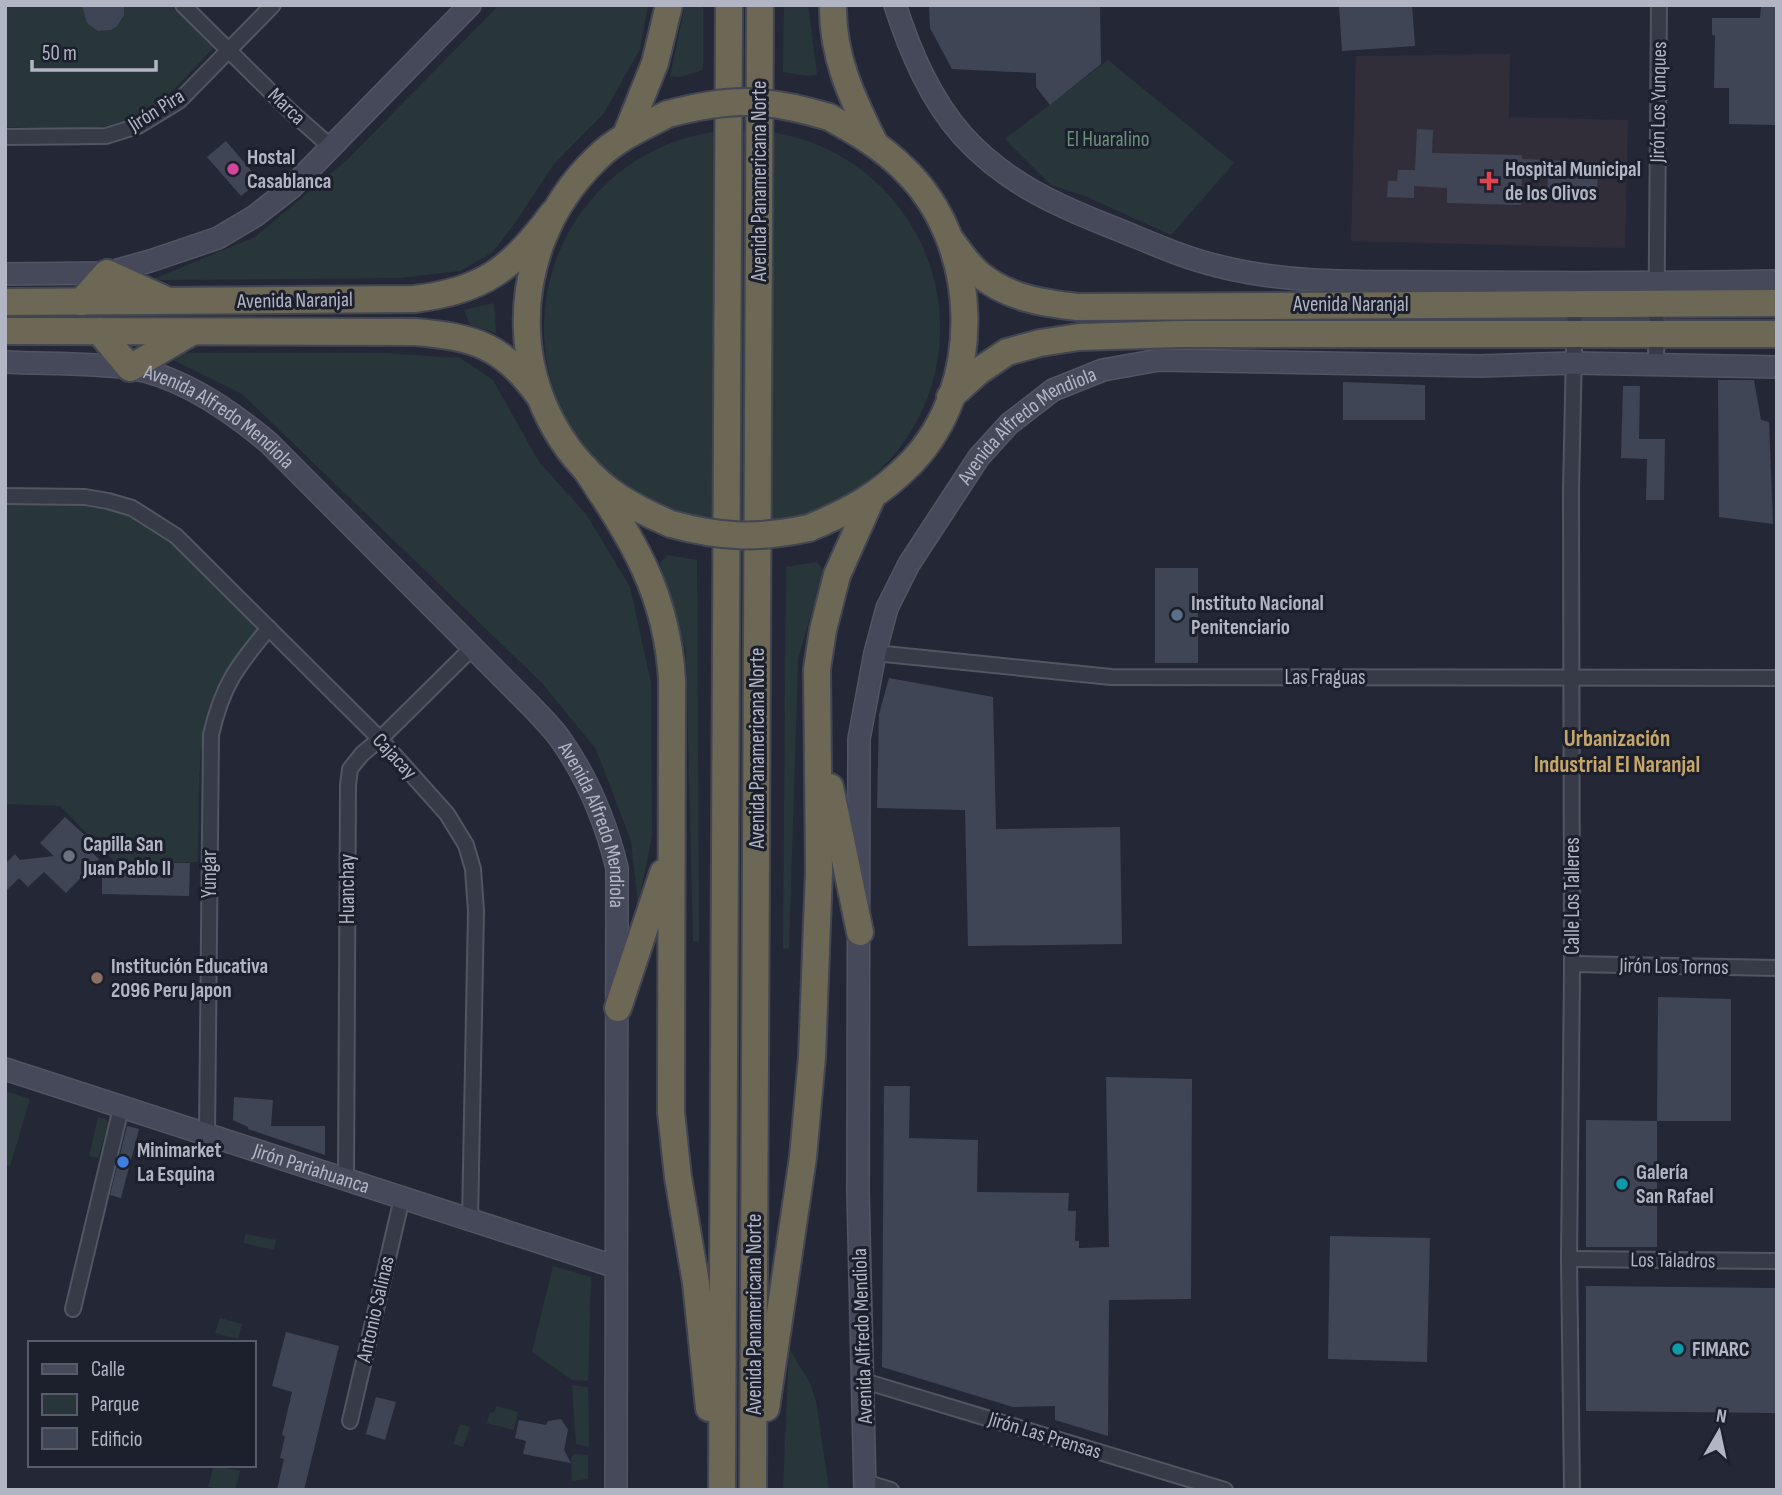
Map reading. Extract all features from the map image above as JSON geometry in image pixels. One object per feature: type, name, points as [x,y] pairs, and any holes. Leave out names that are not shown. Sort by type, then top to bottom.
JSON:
[{"type":"highway","points":[[626,135],[655,63],[669,5]]},
{"type":"highway","name":"Avenida Panamericana Norte","points":[[722,1479],[729,5]]},
{"type":"highway","name":"Avenida Panamericana Norte","points":[[753,1490],[760,5]]},
{"type":"highway","points":[[833,5],[832,24],[839,66],[874,142]]},
{"type":"highway","points":[[585,468],[610,491],[639,510],[671,524],[705,534],[740,537],[775,535],[809,528],[849,512],[871,499],[912,461],[934,431],[950,397],[961,358],[965,318],[961,278],[950,239],[931,202],[905,170],[874,142],[829,117],[790,105],[749,101],[708,103],[668,114],[626,135],[597,157],[572,183],[553,213],[534,257],[526,304],[528,351],[540,397],[557,430],[632,541],[650,578],[668,639],[671,680],[672,1135],[696,1283],[706,1387],[722,1479]]},
{"type":"highway","name":"Avenida Naranjal","points":[[5,302],[414,299],[445,296],[477,285],[502,270],[530,245],[553,213]]},
{"type":"highway","name":"Avenida Naranjal","points":[[950,239],[977,273],[1006,293],[1042,303],[1078,307],[1435,293],[1576,303],[1656,293],[1777,303]]},
{"type":"highway","points":[[81,302],[107,273],[169,301]]},
{"type":"highway","name":"Avenida Naranjal","points":[[5,331],[415,332],[451,335],[498,353],[522,372],[540,397]]},
{"type":"highway","points":[[99,331],[130,368],[192,332]]},
{"type":"highway","name":"Avenida Naranjal","points":[[950,397],[979,371],[1007,352],[1079,337],[1180,334],[1777,334]]},
{"type":"highway","points":[[753,1490],[788,1266],[809,1095],[819,918],[817,669],[825,621],[837,575],[871,499]]},
{"type":"highway","points":[[816,724],[860,932]]},
{"type":"highway","points":[[618,1008],[670,848]]},
{"type":"main road","points":[[5,274],[107,273],[218,238],[256,216],[291,188],[470,5]]},
{"type":"main road","name":"Avenida Naranjal","points":[[895,5],[919,67],[942,107],[962,135],[1014,182],[1048,201],[1169,250],[1219,267],[1435,293],[1656,293],[1777,281]]},
{"type":"main road","name":"Avenida Alfredo Mendiola","points":[[865,1486],[858,1222],[859,739],[875,653],[887,608],[909,565],[979,457],[1009,424],[1053,390],[1103,370],[1159,360],[1479,366],[1574,363]]},
{"type":"main road","points":[[5,362],[130,368]]},
{"type":"main road","points":[[1574,363],[1777,367]]},
{"type":"main road","name":"Avenida Alfredo Mendiola","points":[[130,368],[170,381],[207,398],[240,419],[269,443],[531,706],[562,741],[587,784],[607,828],[617,867],[616,1490]]},
{"type":"main road","name":"Jirón Pariahuanca","points":[[5,1069],[616,1267]]},
{"type":"street","name":"Marca","points":[[183,5],[288,109],[331,146]]},
{"type":"street","name":"Jirón Pira","points":[[5,137],[106,136],[138,126],[179,101],[273,5]]},
{"type":"street","name":"Jirón Los Yunques","points":[[1656,366],[1659,5]]},
{"type":"street","name":"Calle Los Talleres","points":[[1572,1490],[1569,1259],[1571,677],[1576,303]]},
{"type":"street","name":"Cajacay","points":[[5,496],[85,497],[132,508],[176,536],[380,739],[447,814],[466,845],[473,869],[476,911],[470,1220]]},
{"type":"street","name":"Yungar","points":[[207,1136],[211,735],[223,692],[232,675],[269,628]]},
{"type":"street","name":"Huanchay","points":[[346,1181],[350,769],[362,754],[471,648]]},
{"type":"street","name":"Las Fraguas","points":[[875,653],[1111,677],[1777,678]]},
{"type":"street","name":"Jirón Los Tornos","points":[[1572,964],[1777,968]]},
{"type":"street","points":[[73,1309],[121,1108]]},
{"type":"street","name":"Antonio Salinas","points":[[350,1420],[402,1198]]},
{"type":"street","name":"Los Taladros","points":[[1569,1259],[1777,1261]]},
{"type":"street","name":"Jirón Las Prensas","points":[[864,1381],[1225,1490]]},
{"type":"street","points":[[865,1486],[891,1490]]},
{"type":"shaded area","name":"Hospìtal Municipal de los Olivos","points":[[1510,54],[1509,117],[1628,120],[1625,248],[1351,241],[1356,56]]},
{"type":"green space","points":[[5,5],[171,5],[213,48],[165,97],[130,119],[116,124],[85,128],[5,127]]},
{"type":"green space","points":[[499,5],[648,5],[640,49],[604,113],[553,165],[493,252],[460,271],[399,278],[151,280],[255,237],[347,160]]},
{"type":"green space","points":[[685,5],[703,5],[703,70],[680,77],[670,76]]},
{"type":"green space","points":[[784,5],[808,5],[817,75],[783,72]]},
{"type":"green space","name":"El Huaralino","points":[[1108,60],[1234,163],[1171,235],[1085,196],[1051,185],[1005,139]]},
{"type":"green space","points":[[742,130],[781,134],[818,145],[852,163],[882,188],[907,218],[925,252],[936,289],[940,328],[936,367],[925,404],[907,438],[882,468],[852,493],[818,511],[781,522],[742,526],[703,522],[666,511],[632,493],[602,468],[577,438],[559,404],[548,367],[544,328],[548,289],[559,252],[577,218],[602,188],[632,163],[666,145],[703,134]]},
{"type":"green space","points":[[494,303],[496,333],[470,325],[464,310]]},
{"type":"green space","points":[[159,353],[385,353],[460,358],[493,380],[539,462],[586,514],[630,587],[651,683],[652,836],[638,905],[631,841],[596,749],[541,682],[242,394]]},
{"type":"green space","points":[[65,503],[124,513],[142,522],[178,548],[258,629],[220,681],[205,724],[200,770],[198,862],[117,864],[60,806],[5,804],[5,504]]},
{"type":"green space","points":[[668,555],[697,560],[699,942],[693,941],[686,652],[660,563]]},
{"type":"green space","points":[[816,562],[824,570],[798,659],[789,948],[783,949],[786,567]]},
{"type":"green space","points":[[5,1091],[30,1099],[10,1166],[5,1165]]},
{"type":"green space","points":[[98,1117],[107,1120],[108,1124],[98,1158],[89,1156]]},
{"type":"green space","points":[[246,1234],[276,1240],[274,1250],[243,1243]]},
{"type":"green space","points":[[553,1266],[591,1277],[588,1381],[572,1380],[532,1352]]},
{"type":"green space","points":[[220,1318],[242,1324],[238,1339],[215,1333]]},
{"type":"green space","points":[[789,1349],[810,1383],[816,1401],[829,1490],[783,1490]]},
{"type":"green space","points":[[572,1385],[588,1387],[589,1447],[576,1444]]},
{"type":"green space","points":[[496,1406],[518,1412],[514,1430],[487,1423],[490,1412],[494,1413]]},
{"type":"green space","points":[[460,1424],[470,1427],[463,1447],[453,1444]]},
{"type":"green space","points":[[574,1454],[588,1455],[588,1479],[572,1481],[571,1458]]},
{"type":"green space","points":[[213,1467],[240,1471],[235,1490],[208,1487]]},
{"type":"building","points":[[82,5],[124,5],[124,15],[111,30],[98,31],[87,23]]},
{"type":"building","points":[[929,5],[1100,5],[1101,64],[1050,105],[1036,87],[1036,73],[952,69],[930,28]]},
{"type":"building","points":[[1339,5],[1412,5],[1415,46],[1342,51]]},
{"type":"building","points":[[1761,7],[1777,7],[1777,125],[1729,124],[1729,88],[1714,88],[1715,35],[1712,35],[1712,18],[1760,18]]},
{"type":"building","points":[[1417,129],[1433,130],[1432,153],[1522,155],[1522,159],[1598,162],[1597,195],[1547,193],[1548,179],[1522,177],[1521,205],[1447,203],[1447,188],[1414,186],[1414,198],[1387,197],[1388,181],[1397,181],[1398,170],[1415,170]]},
{"type":"building","name":"Hostal Casablanca","points":[[226,141],[260,181],[241,196],[207,157]]},
{"type":"building","points":[[1718,380],[1754,380],[1761,420],[1769,422],[1773,524],[1719,517]]},
{"type":"building","points":[[1343,382],[1425,385],[1425,420],[1343,420]]},
{"type":"building","points":[[1623,386],[1640,386],[1639,439],[1665,439],[1664,500],[1646,500],[1647,459],[1621,458]]},
{"type":"building","name":"Instituto Nacional Penitenciario","points":[[1155,568],[1198,568],[1198,663],[1155,663]]},
{"type":"building","points":[[889,678],[993,697],[996,829],[1120,827],[1122,944],[968,946],[965,810],[877,808],[879,714]]},
{"type":"building","name":"Capilla San Juan Pablo II","points":[[65,817],[90,840],[85,846],[99,859],[66,893],[44,872],[28,887],[19,878],[5,892],[5,864],[15,854],[20,860],[54,856],[40,843]]},
{"type":"building","points":[[174,863],[190,863],[189,896],[102,894],[102,867],[174,869]]},
{"type":"building","points":[[1658,997],[1731,999],[1731,1121],[1657,1121]]},
{"type":"building","points":[[1106,1077],[1192,1079],[1191,1299],[1109,1300],[1108,1436],[1055,1420],[1055,1406],[1013,1407],[882,1367],[884,1086],[910,1086],[909,1138],[978,1140],[977,1192],[1069,1193],[1068,1211],[1076,1211],[1075,1241],[1079,1241],[1079,1248],[1109,1247]]},
{"type":"building","points":[[234,1097],[273,1100],[271,1126],[325,1126],[325,1155],[248,1129],[233,1120]]},
{"type":"building","name":"Galería San Rafael","points":[[1586,1120],[1657,1121],[1657,1247],[1586,1247]]},
{"type":"building","name":"Minimarket La Esquina","points":[[127,1126],[139,1129],[121,1198],[110,1195]]},
{"type":"building","points":[[1330,1236],[1430,1238],[1427,1362],[1328,1359]]},
{"type":"building","points":[[1586,1286],[1777,1288],[1777,1413],[1586,1411]]},
{"type":"building","points":[[286,1332],[339,1346],[304,1490],[277,1490],[284,1459],[280,1458],[285,1436],[282,1435],[292,1392],[272,1386]]},
{"type":"building","points":[[376,1397],[396,1402],[385,1440],[366,1434]]},
{"type":"building","points":[[561,1419],[568,1430],[564,1450],[571,1463],[523,1454],[526,1441],[515,1438],[519,1420],[546,1425],[548,1421]]},
{"type":"place","name":"Hostal Casablanca","points":[[233,169]]},
{"type":"place","name":"Hospìtal Municipal de los Olivos","points":[[1489,181]]},
{"type":"place","name":"Instituto Nacional Penitenciario","points":[[1177,615]]},
{"type":"place","name":"Capilla San Juan Pablo II","points":[[69,856]]},
{"type":"place","name":"Institución Educativa 2096 Peru Japon","points":[[97,978]]},
{"type":"place","name":"Minimarket La Esquina","points":[[123,1162]]},
{"type":"place","name":"Galería San Rafael","points":[[1622,1184]]},
{"type":"place","name":"FIMARC","points":[[1678,1349]]},
{"type":"district","name":"Urbanización Industrial El Naranjal","points":[[1617,751]]}]
